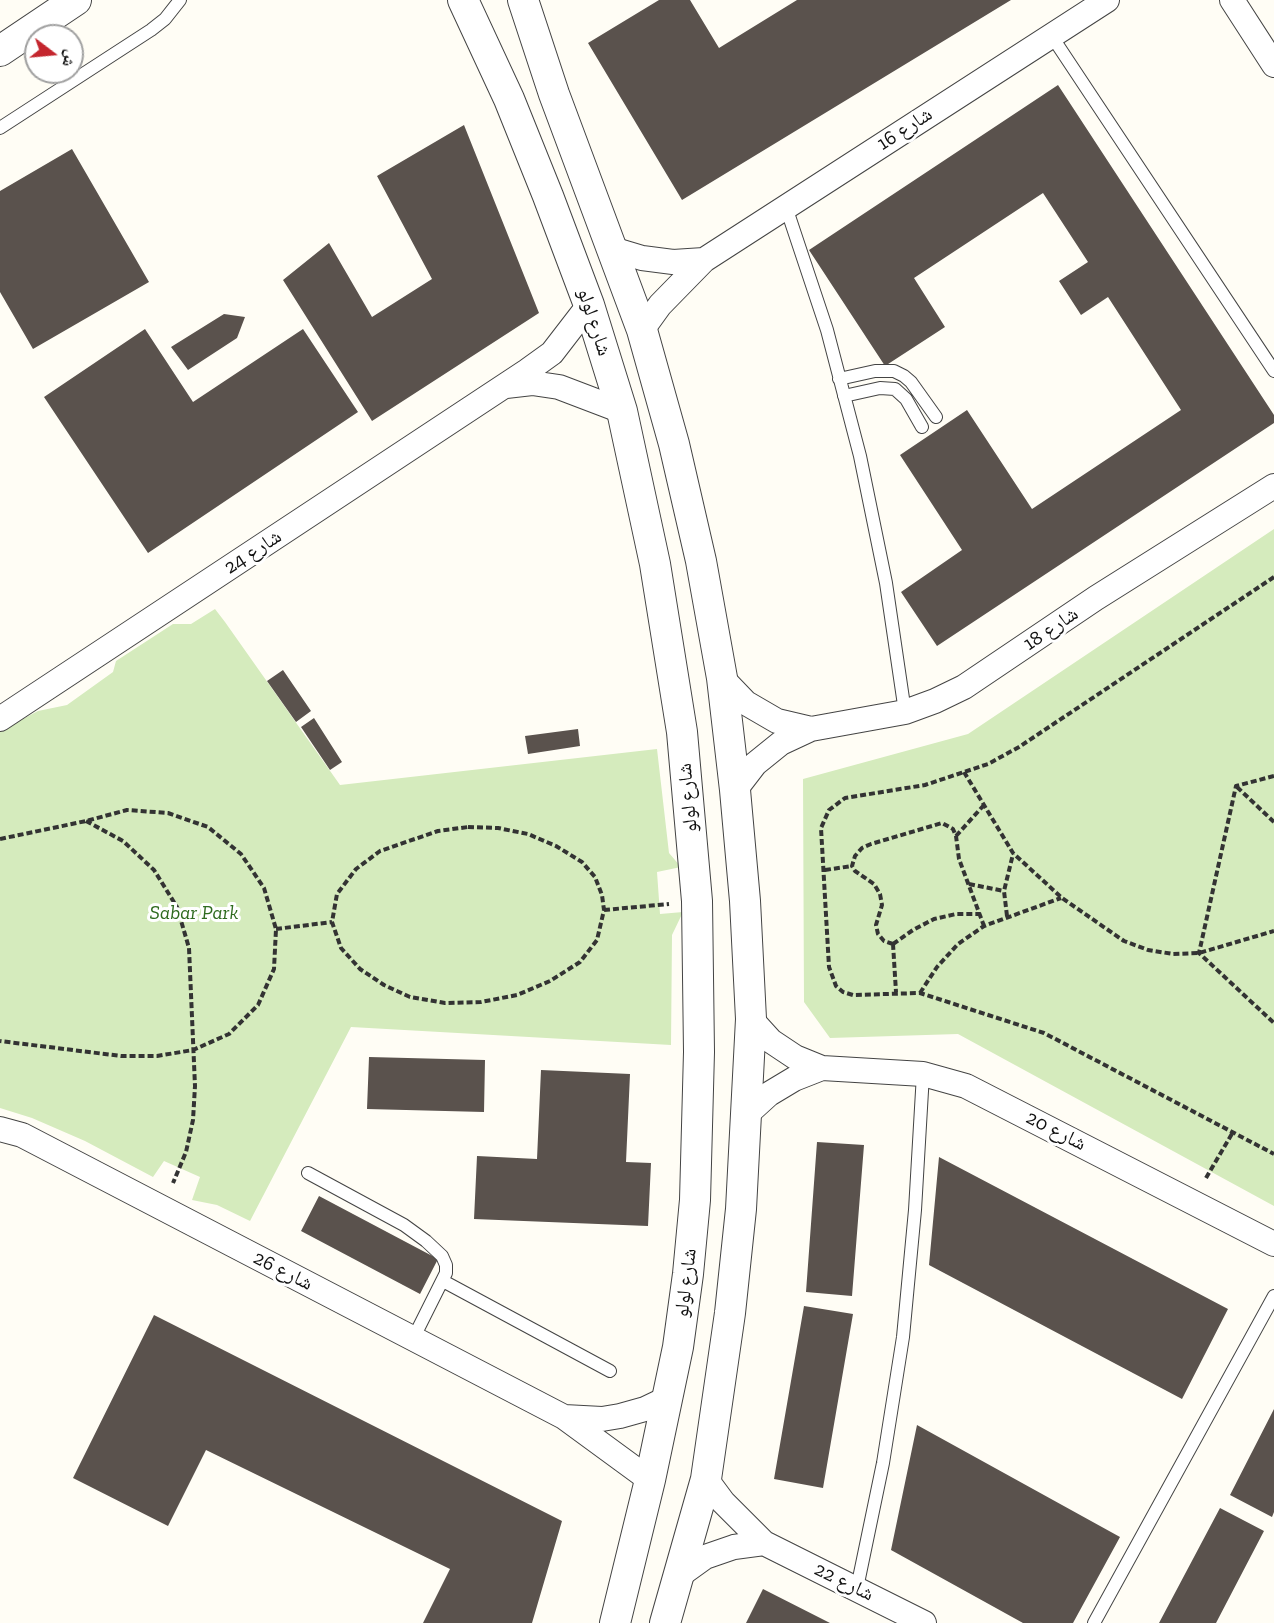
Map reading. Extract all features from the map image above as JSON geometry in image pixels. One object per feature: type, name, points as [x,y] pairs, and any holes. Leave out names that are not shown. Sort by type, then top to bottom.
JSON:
[{"type":"street","points":[[0,51],[76,0]]},
{"type":"street","name":"شارع لولو","points":[[463,0],[509,99],[590,305],[622,411],[655,564],[682,732],[697,901],[699,1052],[695,1200],[678,1347],[650,1480],[615,1623]]},
{"type":"street","name":"شارع لولو","points":[[523,0],[642,330],[674,444],[701,561],[722,678],[745,901],[751,1019],[741,1209],[730,1313],[706,1479],[665,1623]]},
{"type":"street","name":"شارع 16","points":[[642,330],[660,305],[704,260],[1107,0]]},
{"type":"street","points":[[1232,0],[1274,65]]},
{"type":"street","name":"شارع 16","points":[[612,249],[642,258],[673,262],[704,260]]},
{"type":"street","name":"شارع 24","points":[[0,719],[506,386],[552,353],[590,305]]},
{"type":"street","name":"شارع 24","points":[[506,386],[532,383],[559,387],[622,411]]},
{"type":"street","name":"شارع 18","points":[[735,790],[755,764],[781,743],[811,729],[905,712],[964,687],[1096,597],[1274,486]]},
{"type":"street","name":"شارع 18","points":[[722,678],[746,703],[777,721],[811,729]]},
{"type":"street","points":[[697,901],[745,901]]},
{"type":"street","name":"شارع 20","points":[[751,1019],[779,1046],[795,1057],[822,1068],[923,1074],[966,1086],[1274,1244]]},
{"type":"street","name":"شارع 20","points":[[747,1114],[794,1078],[822,1068]]},
{"type":"street","name":"شارع 26","points":[[0,1129],[22,1135],[564,1418],[650,1480]]},
{"type":"street","name":"شارع 26","points":[[564,1418],[602,1419],[620,1416],[645,1409],[668,1398]]},
{"type":"street","name":"شارع 22","points":[[706,1479],[730,1509],[764,1543],[924,1623]]},
{"type":"street","points":[[680,1575],[705,1557],[734,1547],[764,1543]]},
{"type":"lane","points":[[0,128],[151,30],[165,19],[180,0]]},
{"type":"lane","points":[[1051,35],[1274,371]]},
{"type":"lane","points":[[786,207],[827,330],[860,456],[886,583],[905,712]]},
{"type":"lane","points":[[839,379],[875,371],[894,371],[911,382],[936,417]]},
{"type":"lane","points":[[844,396],[880,388],[895,389],[906,399],[922,427]]},
{"type":"lane","points":[[856,1588],[883,1463],[903,1337],[915,1210],[923,1074]]},
{"type":"lane","points":[[308,1173],[404,1225],[426,1241],[442,1257],[446,1265],[446,1274],[413,1339]]},
{"type":"lane","points":[[443,1281],[610,1371]]},
{"type":"lane","points":[[1094,1623],[1274,1296]]},
{"type":"path","points":[[1274,577],[1019,747],[988,764],[925,785],[845,798],[829,810],[821,828],[829,967],[836,986],[843,992],[853,995],[920,993],[1044,1033],[1274,1154]]},
{"type":"path","points":[[964,772],[1013,853],[1062,898],[1124,941],[1173,954],[1199,953],[1274,931]]},
{"type":"path","points":[[1236,786],[1274,776]]},
{"type":"path","points":[[1236,786],[1274,822]]},
{"type":"path","points":[[1199,953],[1236,786]]},
{"type":"path","points":[[956,836],[984,805]]},
{"type":"path","points":[[0,839],[127,810],[168,813],[208,827],[241,854],[264,888],[276,929],[274,969],[258,1005],[229,1034],[193,1050],[157,1056],[121,1056],[0,1041]]},
{"type":"path","points":[[86,821],[123,841],[154,870],[177,907],[189,948],[195,1086],[193,1120],[186,1152],[172,1184],[157,1206]]},
{"type":"path","points":[[852,866],[855,856],[862,848],[942,823],[948,825],[956,836],[960,859],[984,926]]},
{"type":"path","points":[[468,826],[498,828],[528,834],[556,846],[582,862],[595,877],[602,895],[604,910],[597,940],[580,962],[550,981],[517,995],[481,1002],[436,1002],[410,997],[384,985],[360,969],[341,948],[332,922],[337,894],[356,869],[380,851],[438,831],[468,826]]},
{"type":"path","points":[[1007,916],[1004,891],[1013,853]]},
{"type":"path","points":[[825,870],[852,866]]},
{"type":"path","points":[[852,866],[859,875],[874,884],[880,894],[882,905],[876,925],[878,934],[884,941],[893,944]]},
{"type":"path","points":[[968,884],[1004,891]]},
{"type":"path","points":[[920,993],[937,967],[958,944],[984,926],[1062,898]]},
{"type":"path","points":[[604,910],[697,901]]},
{"type":"path","points":[[893,944],[913,930],[934,920],[956,914],[980,914]]},
{"type":"path","points":[[276,929],[332,922]]},
{"type":"path","points":[[893,944],[896,992]]},
{"type":"path","points":[[1199,953],[1274,1023]]},
{"type":"path","points":[[1192,1201],[1233,1132]]},
{"type":"green space","points":[[1274,529],[1274,1206],[958,1034],[830,1038],[804,1002],[803,779],[968,734]]},
{"type":"green space","name":"Sabar Park","points":[[215,609],[340,785],[657,749],[669,853],[681,867],[657,872],[660,914],[683,912],[672,935],[671,1045],[351,1027],[250,1221],[217,1205],[192,1200],[200,1177],[164,1161],[153,1177],[85,1141],[32,1118],[0,1108],[0,731],[38,711],[67,705],[113,672],[116,661],[173,624],[191,624]]},
{"type":"building","points":[[659,0],[690,0],[719,48],[797,0],[1011,0],[682,200],[588,43]]},
{"type":"building","points":[[1058,85],[1274,415],[1274,423],[937,646],[901,592],[962,550],[900,455],[967,410],[1032,509],[1181,410],[1108,297],[1081,315],[1059,281],[1088,262],[1043,193],[914,278],[945,327],[885,366],[809,250]]},
{"type":"building","points":[[464,125],[539,313],[372,421],[283,280],[329,243],[372,317],[432,279],[377,176]]},
{"type":"building","points":[[72,149],[149,282],[33,349],[0,292],[0,191]]},
{"type":"building","points":[[224,314],[245,317],[237,338],[188,370],[171,347]]},
{"type":"building","points":[[145,329],[193,402],[303,329],[358,412],[148,553],[44,397]]},
{"type":"building","points":[[283,670],[311,711],[296,722],[267,681]]},
{"type":"building","points":[[314,718],[342,762],[330,770],[301,727]]},
{"type":"building","points":[[578,729],[580,746],[528,754],[525,736]]},
{"type":"building","points":[[369,1057],[485,1060],[484,1112],[367,1109]]},
{"type":"building","points":[[541,1070],[630,1074],[626,1162],[651,1163],[648,1226],[474,1219],[477,1156],[537,1159]]},
{"type":"building","points":[[817,1142],[864,1145],[852,1296],[806,1292]]},
{"type":"building","points":[[939,1157],[1228,1309],[1182,1399],[929,1265]]},
{"type":"building","points":[[319,1196],[438,1259],[420,1294],[301,1231]]},
{"type":"building","points":[[804,1306],[853,1314],[823,1488],[774,1479]]},
{"type":"building","points":[[154,1315],[562,1521],[532,1623],[423,1623],[450,1569],[206,1450],[168,1526],[73,1478]]},
{"type":"building","points":[[1274,1409],[1274,1512],[1272,1517],[1230,1495]]},
{"type":"building","points":[[917,1425],[1120,1537],[1073,1623],[1023,1623],[891,1550]]},
{"type":"building","points":[[1220,1508],[1264,1531],[1216,1623],[1159,1623]]},
{"type":"building","points":[[763,1589],[830,1623],[746,1623]]}]
